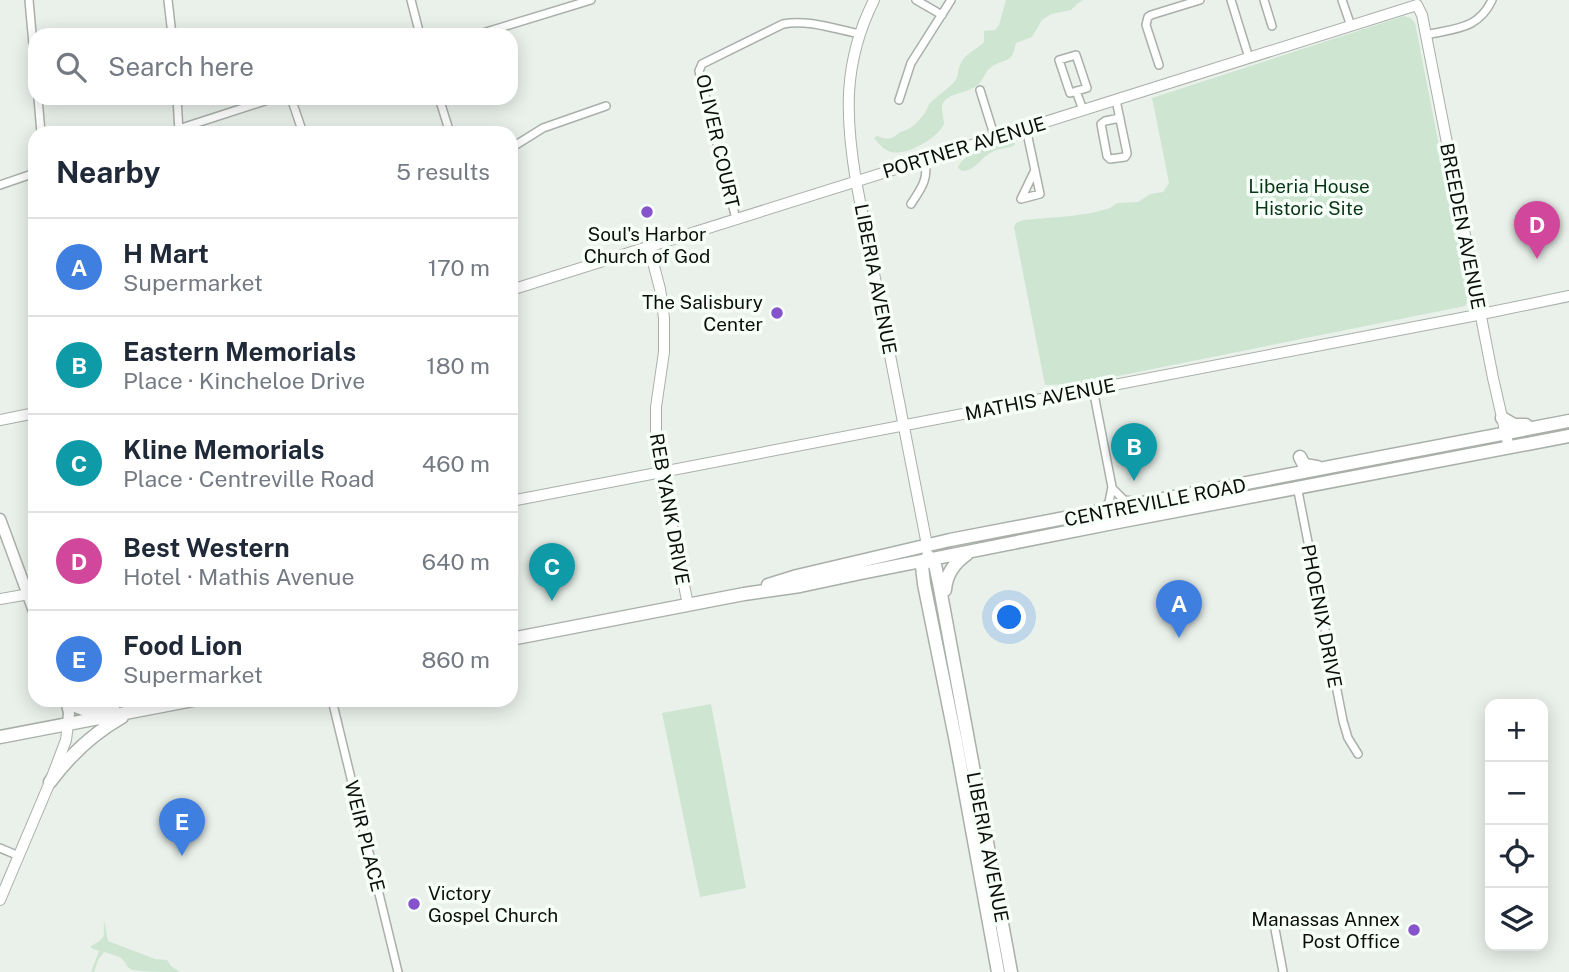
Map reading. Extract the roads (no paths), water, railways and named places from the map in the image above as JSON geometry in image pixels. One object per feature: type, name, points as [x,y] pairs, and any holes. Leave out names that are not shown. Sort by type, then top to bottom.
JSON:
[{"type":"highway","points":[[1502,418],[1516,425],[1544,426]]},
{"type":"highway","name":"CENTREVILLE ROAD","points":[[518,638],[974,551],[1296,481],[1327,468],[1569,421]]},
{"type":"highway","name":"CENTREVILLE ROAD","points":[[744,594],[797,576],[927,545],[1149,502],[1569,436]]},
{"type":"highway","points":[[1300,457],[1304,466],[1327,468]]},
{"type":"highway","name":"LIBERIA AVENUE","points":[[927,545],[928,559],[922,566],[924,584],[999,972]]},
{"type":"highway","points":[[944,605],[948,574],[958,561],[974,551]]},
{"type":"highway","name":"LIBERIA AVENUE","points":[[928,559],[935,565],[944,605],[1011,972]]},
{"type":"highway","points":[[890,567],[911,571],[921,578],[924,584]]},
{"type":"highway","points":[[77,707],[88,710],[111,707]]},
{"type":"highway","points":[[0,737],[159,707]]},
{"type":"highway","points":[[50,782],[84,743],[131,712]]},
{"type":"main road","points":[[0,519],[28,586]]},
{"type":"main road","points":[[68,724],[69,707]]},
{"type":"street","points":[[29,0],[32,28]]},
{"type":"street","points":[[168,0],[171,28]]},
{"type":"street","points":[[411,0],[418,28]]},
{"type":"street","points":[[500,28],[590,0]]},
{"type":"street","name":"LIBERIA AVENUE","points":[[873,0],[860,34],[850,76],[850,141],[927,545]]},
{"type":"street","points":[[916,0],[942,15]]},
{"type":"street","points":[[899,100],[911,62],[951,0]]},
{"type":"street","points":[[1159,65],[1146,25],[1148,17],[1200,0]]},
{"type":"street","points":[[1230,0],[1249,58]]},
{"type":"street","points":[[1264,0],[1272,26]]},
{"type":"street","points":[[1342,0],[1351,26]]},
{"type":"street","points":[[1426,35],[1473,24],[1485,13],[1492,0]]},
{"type":"street","name":"PORTNER AVENUE","points":[[518,288],[1417,5]]},
{"type":"street","name":"BREEDEN AVENUE","points":[[1417,5],[1422,15],[1480,315],[1509,447]]},
{"type":"street","name":"OLIVER COURT","points":[[736,219],[699,71],[702,64],[788,23],[808,23],[860,34]]},
{"type":"street","points":[[1076,55],[1087,88],[1076,91],[1070,93],[1059,60],[1076,55]]},
{"type":"street","points":[[980,90],[995,138]]},
{"type":"street","points":[[1076,91],[1083,110]]},
{"type":"street","points":[[1116,100],[1120,118],[1127,154],[1125,157],[1109,159],[1101,124],[1120,118]]},
{"type":"street","points":[[39,105],[40,126]]},
{"type":"street","points":[[177,105],[179,126]]},
{"type":"street","points":[[193,126],[254,105]]},
{"type":"street","points":[[293,105],[301,126]]},
{"type":"street","points":[[441,105],[448,126]]},
{"type":"street","points":[[518,144],[543,128],[606,106]]},
{"type":"street","points":[[1026,128],[1035,170]]},
{"type":"street","points":[[911,205],[926,178],[924,160]]},
{"type":"street","points":[[0,185],[28,175]]},
{"type":"street","name":"REB YANK DRIVE","points":[[649,247],[664,318],[664,352],[655,418],[656,445],[688,605]]},
{"type":"street","name":"MATHIS AVENUE","points":[[518,500],[1569,296]]},
{"type":"street","points":[[1093,389],[1112,487],[1110,502],[1100,512]]},
{"type":"street","points":[[0,420],[28,414]]},
{"type":"street","name":"PHOENIX DRIVE","points":[[1296,481],[1343,721],[1348,738],[1359,754]]},
{"type":"street","points":[[1112,487],[1124,500],[1149,502]]},
{"type":"street","points":[[0,599],[28,594]]},
{"type":"street","name":"WEIR PLACE","points":[[334,707],[398,972]]},
{"type":"street","points":[[0,900],[50,782],[66,740],[68,724]]},
{"type":"street","points":[[0,848],[19,856]]},
{"type":"street","points":[[1275,929],[1283,972]]},
{"type":"place","name":"Soul's Harbor Church of God","points":[[647,212]]},
{"type":"place","name":"Best Western","points":[[1537,259]]},
{"type":"place","name":"The Salisbury Center","points":[[777,313]]},
{"type":"place","name":"Eastern Memorials","points":[[1134,481]]},
{"type":"place","name":"Kline Memorials","points":[[552,601]]},
{"type":"place","name":"H Mart","points":[[1179,638]]},
{"type":"place","name":"Food Lion","points":[[182,856]]},
{"type":"place","name":"Victory Gospel Church","points":[[414,904]]},
{"type":"place","name":"Manassas Annex Post Office","points":[[1414,930]]},
{"type":"park label","name":"Liberia House Historic Site","points":[[1309,197]]}]
